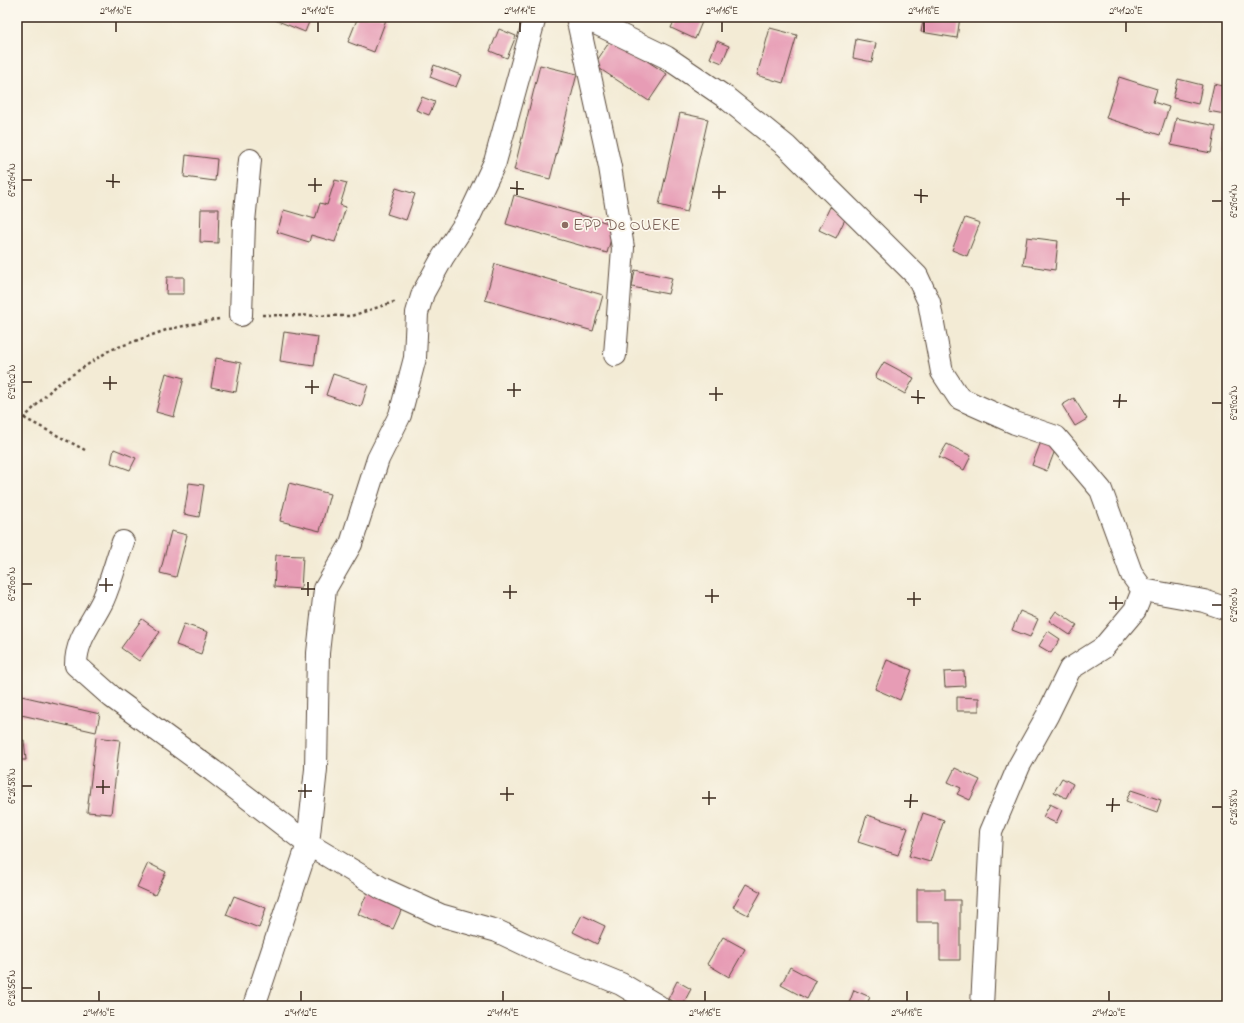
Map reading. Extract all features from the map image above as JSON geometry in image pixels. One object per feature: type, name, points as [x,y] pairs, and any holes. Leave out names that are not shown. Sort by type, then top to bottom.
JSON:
[{"type":"street","points":[[254,1006],[308,844],[316,769],[318,653],[325,589],[351,544],[378,459],[400,415],[415,358],[417,313],[423,293],[442,257],[468,219],[495,162],[535,17]]},
{"type":"street","points":[[577,17],[610,167],[623,248],[615,355]]},
{"type":"street","points":[[583,17],[666,57],[725,97],[786,146],[917,276],[929,302],[942,372],[959,398],[1015,423],[1056,436],[1101,490],[1132,575],[1143,590],[1204,601],[1227,609]]},
{"type":"street","points":[[241,315],[244,222],[250,160]]},
{"type":"street","points":[[123,542],[103,600],[81,639],[76,656],[76,665],[112,697],[213,771],[308,844],[384,889],[440,916],[497,931],[535,950],[621,984],[658,1006]]},
{"type":"street","points":[[982,1006],[991,832],[1019,766],[1047,716],[1070,669],[1103,648],[1134,610],[1143,590]]},
{"type":"path","points":[[17,429],[24,418],[55,386],[110,350],[169,329],[241,315],[351,316],[423,293]]},
{"type":"path","points":[[24,418],[85,450]]},
{"type":"building","points":[[268,17],[311,17],[305,32]]},
{"type":"building","points":[[358,17],[387,17],[374,52],[348,42]]},
{"type":"building","points":[[676,17],[704,17],[695,39],[671,28]]},
{"type":"building","points":[[924,17],[960,17],[957,38],[921,32]]},
{"type":"building","points":[[770,28],[797,35],[783,83],[757,75]]},
{"type":"building","points":[[499,29],[516,36],[507,58],[490,51]]},
{"type":"building","points":[[612,38],[667,74],[649,101],[594,65]]},
{"type":"building","points":[[856,39],[876,43],[872,62],[853,58]]},
{"type":"building","points":[[717,41],[729,46],[722,63],[710,58]]},
{"type":"building","points":[[434,65],[461,75],[456,87],[430,77]]},
{"type":"building","points":[[540,65],[577,74],[550,179],[514,170]]},
{"type":"building","points":[[1119,77],[1157,89],[1153,102],[1169,107],[1160,135],[1106,118]]},
{"type":"building","points":[[1178,79],[1202,85],[1198,104],[1173,98]]},
{"type":"building","points":[[1214,84],[1227,87],[1227,104],[1225,114],[1208,111]]},
{"type":"building","points":[[422,97],[435,102],[429,115],[416,110]]},
{"type":"building","points":[[680,113],[708,119],[687,212],[659,205]]},
{"type":"building","points":[[1176,118],[1216,126],[1211,153],[1171,145]]},
{"type":"building","points":[[1227,134],[1227,152],[1223,151]]},
{"type":"building","points":[[186,155],[217,159],[215,181],[184,177]]},
{"type":"building","points":[[335,180],[347,183],[340,205],[346,207],[335,242],[311,235],[309,242],[277,232],[284,210],[315,219],[320,203],[327,205]]},
{"type":"building","points":[[396,188],[415,194],[406,220],[387,214]]},
{"type":"building","points":[[514,195],[615,225],[607,253],[506,224]]},
{"type":"building","points":[[830,207],[847,215],[836,238],[819,230]]},
{"type":"building","points":[[201,209],[219,209],[218,243],[200,242]]},
{"type":"building","points":[[965,218],[980,223],[967,256],[952,250]]},
{"type":"building","points":[[1027,237],[1058,241],[1055,270],[1023,265]]},
{"type":"building","points":[[495,264],[603,295],[593,331],[485,300]]},
{"type":"building","points":[[635,270],[672,278],[668,294],[632,287]]},
{"type":"building","points":[[167,277],[184,277],[184,294],[166,294]]},
{"type":"building","points":[[284,332],[318,337],[314,366],[280,361]]},
{"type":"building","points":[[216,358],[241,363],[236,392],[211,387]]},
{"type":"building","points":[[884,362],[914,378],[905,394],[875,377]]},
{"type":"building","points":[[166,373],[184,378],[174,417],[156,412]]},
{"type":"building","points":[[333,374],[368,385],[361,407],[326,395]]},
{"type":"building","points":[[1074,398],[1087,419],[1075,426],[1062,405]]},
{"type":"building","points":[[1042,439],[1057,445],[1047,471],[1032,465]]},
{"type":"building","points":[[947,444],[971,456],[964,470],[939,457]]},
{"type":"building","points":[[114,449],[136,458],[130,470],[111,463]]},
{"type":"building","points":[[189,483],[204,485],[199,517],[184,514]]},
{"type":"building","points":[[289,483],[330,494],[320,531],[280,521]]},
{"type":"building","points":[[171,531],[187,535],[176,577],[160,573]]},
{"type":"building","points":[[276,555],[303,556],[301,589],[274,587]]},
{"type":"building","points":[[1020,611],[1038,619],[1030,637],[1012,630]]},
{"type":"building","points":[[1056,611],[1077,625],[1070,635],[1049,621]]},
{"type":"building","points":[[142,619],[160,632],[139,661],[121,648]]},
{"type":"building","points":[[184,624],[208,632],[201,654],[176,645]]},
{"type":"building","points":[[1048,631],[1060,639],[1051,653],[1039,646]]},
{"type":"building","points":[[887,660],[912,670],[900,700],[875,689]]},
{"type":"building","points":[[964,671],[965,686],[945,687],[944,672]]},
{"type":"building","points":[[17,695],[100,714],[96,732],[17,714]]},
{"type":"building","points":[[957,697],[979,698],[979,711],[957,711]]},
{"type":"building","points":[[96,737],[120,740],[111,814],[87,812]]},
{"type":"building","points":[[24,740],[26,760],[17,760],[17,741]]},
{"type":"building","points":[[955,768],[980,780],[970,800],[957,794],[961,788],[948,782]]},
{"type":"building","points":[[1062,778],[1073,784],[1066,798],[1054,792]]},
{"type":"building","points":[[1131,790],[1161,800],[1157,812],[1126,801]]},
{"type":"building","points":[[1050,804],[1062,810],[1056,823],[1043,817]]},
{"type":"building","points":[[923,813],[944,820],[930,862],[909,856]]},
{"type":"building","points":[[867,815],[908,828],[898,855],[858,842]]},
{"type":"building","points":[[148,863],[166,872],[155,895],[137,887]]},
{"type":"building","points":[[746,884],[761,892],[748,915],[733,907]]},
{"type":"building","points":[[370,887],[405,902],[393,929],[358,914]]},
{"type":"building","points":[[917,889],[945,889],[945,900],[960,900],[960,960],[940,960],[940,922],[917,922]]},
{"type":"building","points":[[234,896],[266,908],[259,928],[226,915]]},
{"type":"building","points":[[582,915],[605,926],[597,944],[573,932]]},
{"type":"building","points":[[723,937],[745,949],[729,977],[707,964]]},
{"type":"building","points":[[790,967],[816,981],[807,999],[781,985]]},
{"type":"building","points":[[677,981],[691,989],[682,1006],[668,999]]},
{"type":"building","points":[[854,990],[870,997],[866,1006],[848,1006]]},
{"type":"place","name":"EPP De OUEKE","points":[[565,225]]}]
